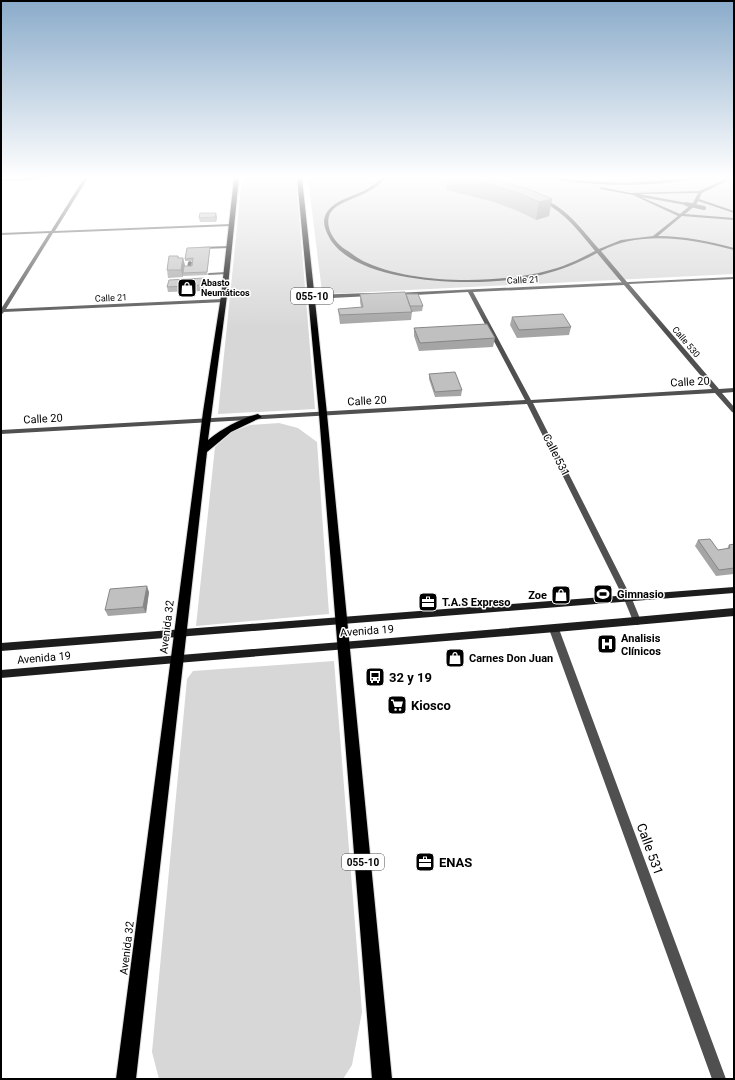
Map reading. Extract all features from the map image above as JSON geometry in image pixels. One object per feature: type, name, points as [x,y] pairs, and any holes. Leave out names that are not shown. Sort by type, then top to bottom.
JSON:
[{"type":"highway","name":"Avenida 32","points":[[126,1079],[206,420],[223,301],[231,228]]},
{"type":"highway","name":"055-10","points":[[305,228],[323,414],[342,645],[382,1079]]},
{"type":"highway","points":[[203,450],[210,442],[228,429],[258,417]]},
{"type":"main road","name":"Avenida 19","points":[[1,647],[734,590]]},
{"type":"main road","name":"Avenida 19","points":[[1,674],[178,658],[554,629],[734,612]]},
{"type":"street","points":[[1,312],[54,228]]},
{"type":"street","points":[[1,234],[144,228]]},
{"type":"street","points":[[327,228],[336,245],[364,263],[411,276],[439,280],[503,280],[536,275],[564,268],[611,244],[628,239],[654,237],[694,240],[734,249]]},
{"type":"street","name":"Calle 530","points":[[579,228],[734,411]]},
{"type":"street","points":[[654,237],[664,228]]},
{"type":"street","points":[[193,249],[229,248]]},
{"type":"street","points":[[212,251],[229,248]]},
{"type":"street","points":[[189,268],[190,262]]},
{"type":"street","points":[[209,274],[226,273]]},
{"type":"street","name":"Calle 21","points":[[391,294],[734,278]]},
{"type":"street","name":"Calle 531","points":[[470,291],[530,402],[628,599],[637,621]]},
{"type":"street","points":[[312,296],[375,294]]},
{"type":"street","name":"Calle 21","points":[[1,312],[223,301]]},
{"type":"street","name":"Calle 20","points":[[1,432],[734,390]]},
{"type":"street","name":"Calle 531","points":[[554,629],[719,1079]]},
{"type":"shaded area","points":[[237,228],[300,228],[315,409],[218,414]]},
{"type":"shaded area","points":[[314,228],[734,228],[734,274],[328,294],[322,292]]},
{"type":"shaded area","points":[[279,423],[298,428],[317,442],[329,614],[196,626],[215,447],[232,432],[250,425]]},
{"type":"shaded area","points":[[334,661],[362,1012],[352,1065],[343,1079],[159,1079],[152,1052],[187,679],[193,671]]},
{"type":"building","points":[[210,247],[207,272],[183,273],[184,266],[192,266],[193,258],[185,259],[187,248]]},
{"type":"building","points":[[169,256],[178,256],[178,258],[183,258],[181,270],[167,270]]},
{"type":"building","points":[[204,278],[202,285],[167,287],[169,280]]},
{"type":"building","points":[[405,292],[412,312],[340,315],[338,309],[363,307],[360,294]]},
{"type":"building","points":[[406,294],[418,294],[423,306],[410,306]]},
{"type":"building","points":[[563,314],[571,327],[519,330],[512,317]]},
{"type":"building","points":[[487,324],[495,338],[420,343],[414,328]]},
{"type":"building","points":[[455,372],[462,390],[435,392],[429,374]]},
{"type":"building","points":[[710,539],[718,550],[730,548],[729,545],[734,544],[734,568],[719,570],[698,540]]},
{"type":"building","points":[[147,586],[143,607],[105,610],[110,589]]},
{"type":"place","name":"Abasto Neumáticos","points":[[187,288]]},
{"type":"place","name":"Gimnasio","points":[[603,594]]},
{"type":"place","name":"Zoe","points":[[561,595]]},
{"type":"place","name":"T.A.S Expreso","points":[[428,602]]},
{"type":"place","name":"Analisis Clínicos","points":[[607,644]]},
{"type":"place","name":"Carnes Don Juan","points":[[455,658]]},
{"type":"place","name":"32 y 19","points":[[375,677]]},
{"type":"place","name":"Kiosco","points":[[397,705]]},
{"type":"place","name":"ENAS","points":[[425,862]]}]
